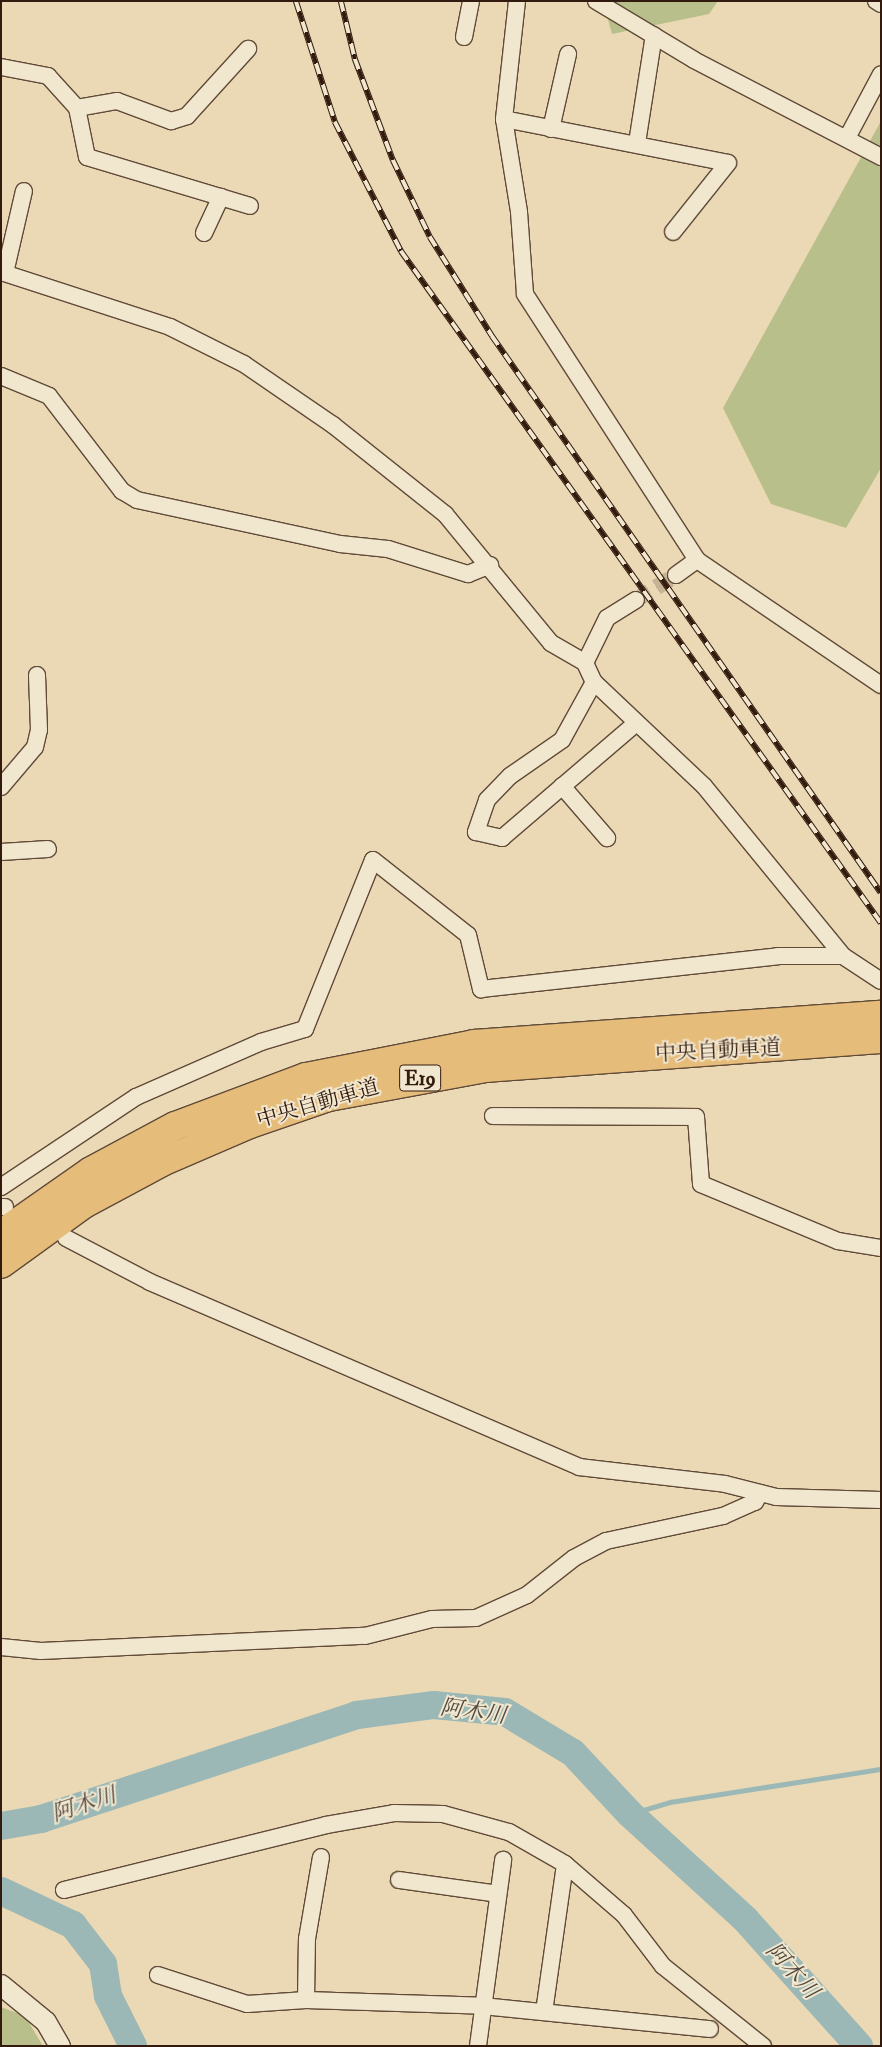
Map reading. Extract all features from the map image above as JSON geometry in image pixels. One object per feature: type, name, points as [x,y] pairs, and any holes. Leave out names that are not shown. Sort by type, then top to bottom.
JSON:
[{"type":"highway","name":"中央自動車道","points":[[1,1234],[92,1171],[175,1126],[306,1077],[474,1044],[881,1015]]},
{"type":"highway","name":"中央自動車道","points":[[1,1264],[84,1204],[162,1162],[250,1124],[329,1097],[485,1068],[881,1039]]},
{"type":"street","points":[[464,37],[471,1]]},
{"type":"street","points":[[517,1],[504,119],[520,212],[525,294],[698,560],[881,685]]},
{"type":"street","points":[[596,1],[654,35],[881,157]]},
{"type":"street","points":[[876,1],[881,4]]},
{"type":"street","points":[[637,143],[654,35]]},
{"type":"street","points":[[77,108],[117,101],[171,121],[188,116],[248,49]]},
{"type":"street","points":[[551,129],[568,54]]},
{"type":"street","points":[[1,66],[48,76],[77,108],[87,157],[250,206]]},
{"type":"street","points":[[848,138],[880,77]]},
{"type":"street","points":[[504,119],[637,143],[728,163],[673,232]]},
{"type":"street","points":[[24,191],[3,272],[170,327],[244,364],[333,425],[445,514],[490,565],[552,643],[584,663],[594,682],[704,786],[843,956],[881,981]]},
{"type":"street","points":[[204,233],[221,197]]},
{"type":"street","points":[[1,376],[49,396],[122,492],[137,500],[340,544],[388,549],[468,574],[490,565]]},
{"type":"street","points":[[676,575],[698,560]]},
{"type":"street","points":[[584,663],[607,618],[636,600]]},
{"type":"street","points":[[1,787],[34,747],[39,730],[37,675]]},
{"type":"street","points":[[594,682],[562,740],[510,776],[487,800],[476,832],[502,838],[636,723]]},
{"type":"street","points":[[562,786],[608,838]]},
{"type":"street","points":[[1,852],[48,849]]},
{"type":"street","points":[[1,1188],[136,1097],[261,1042],[305,1029],[373,860],[468,935],[481,989],[778,956],[843,956]]},
{"type":"street","points":[[493,1116],[696,1117],[701,1184],[838,1241],[881,1248]]},
{"type":"street","points":[[66,1238],[150,1282],[570,1464],[725,1484],[760,1494],[881,1500]]},
{"type":"street","points":[[1,1647],[42,1651],[365,1636],[432,1619],[476,1618],[527,1595],[574,1558],[606,1541],[723,1516],[747,1506],[760,1494]]},
{"type":"street","points":[[64,1890],[326,1825],[394,1813],[443,1814],[509,1832],[565,1864],[624,1915],[662,1966],[763,2046]]},
{"type":"street","points":[[306,2000],[307,1940],[321,1857]]},
{"type":"street","points":[[478,2046],[503,1860]]},
{"type":"street","points":[[544,2012],[565,1864]]},
{"type":"street","points":[[399,1880],[498,1894]]},
{"type":"street","points":[[158,1975],[247,2004],[306,2000],[483,2006],[710,2029]]},
{"type":"street","points":[[1,1985],[46,2022],[60,2046]]},
{"type":"green space","points":[[603,1],[718,1],[709,14],[612,34]]},
{"type":"green space","points":[[881,121],[881,468],[846,528],[771,504],[723,408]]},
{"type":"green space","points":[[1,2007],[25,2016],[43,2046],[1,2046]]},
{"type":"waterway","name":"阿木川","points":[[1,1826],[41,1819],[357,1715],[434,1705],[505,1712],[573,1753],[630,1814],[745,1919],[859,2046]]},
{"type":"waterway","points":[[630,1814],[670,1802],[881,1769]]},
{"type":"waterway","points":[[1,1891],[73,1925],[103,1964],[108,1996],[133,2046]]},
{"type":"tunnel","points":[[636,600],[676,575]]},
{"type":"railway","points":[[296,1],[335,122],[401,251],[881,923]]},
{"type":"railway","points":[[341,1],[355,59],[393,160],[430,237],[492,336],[881,893]]}]
